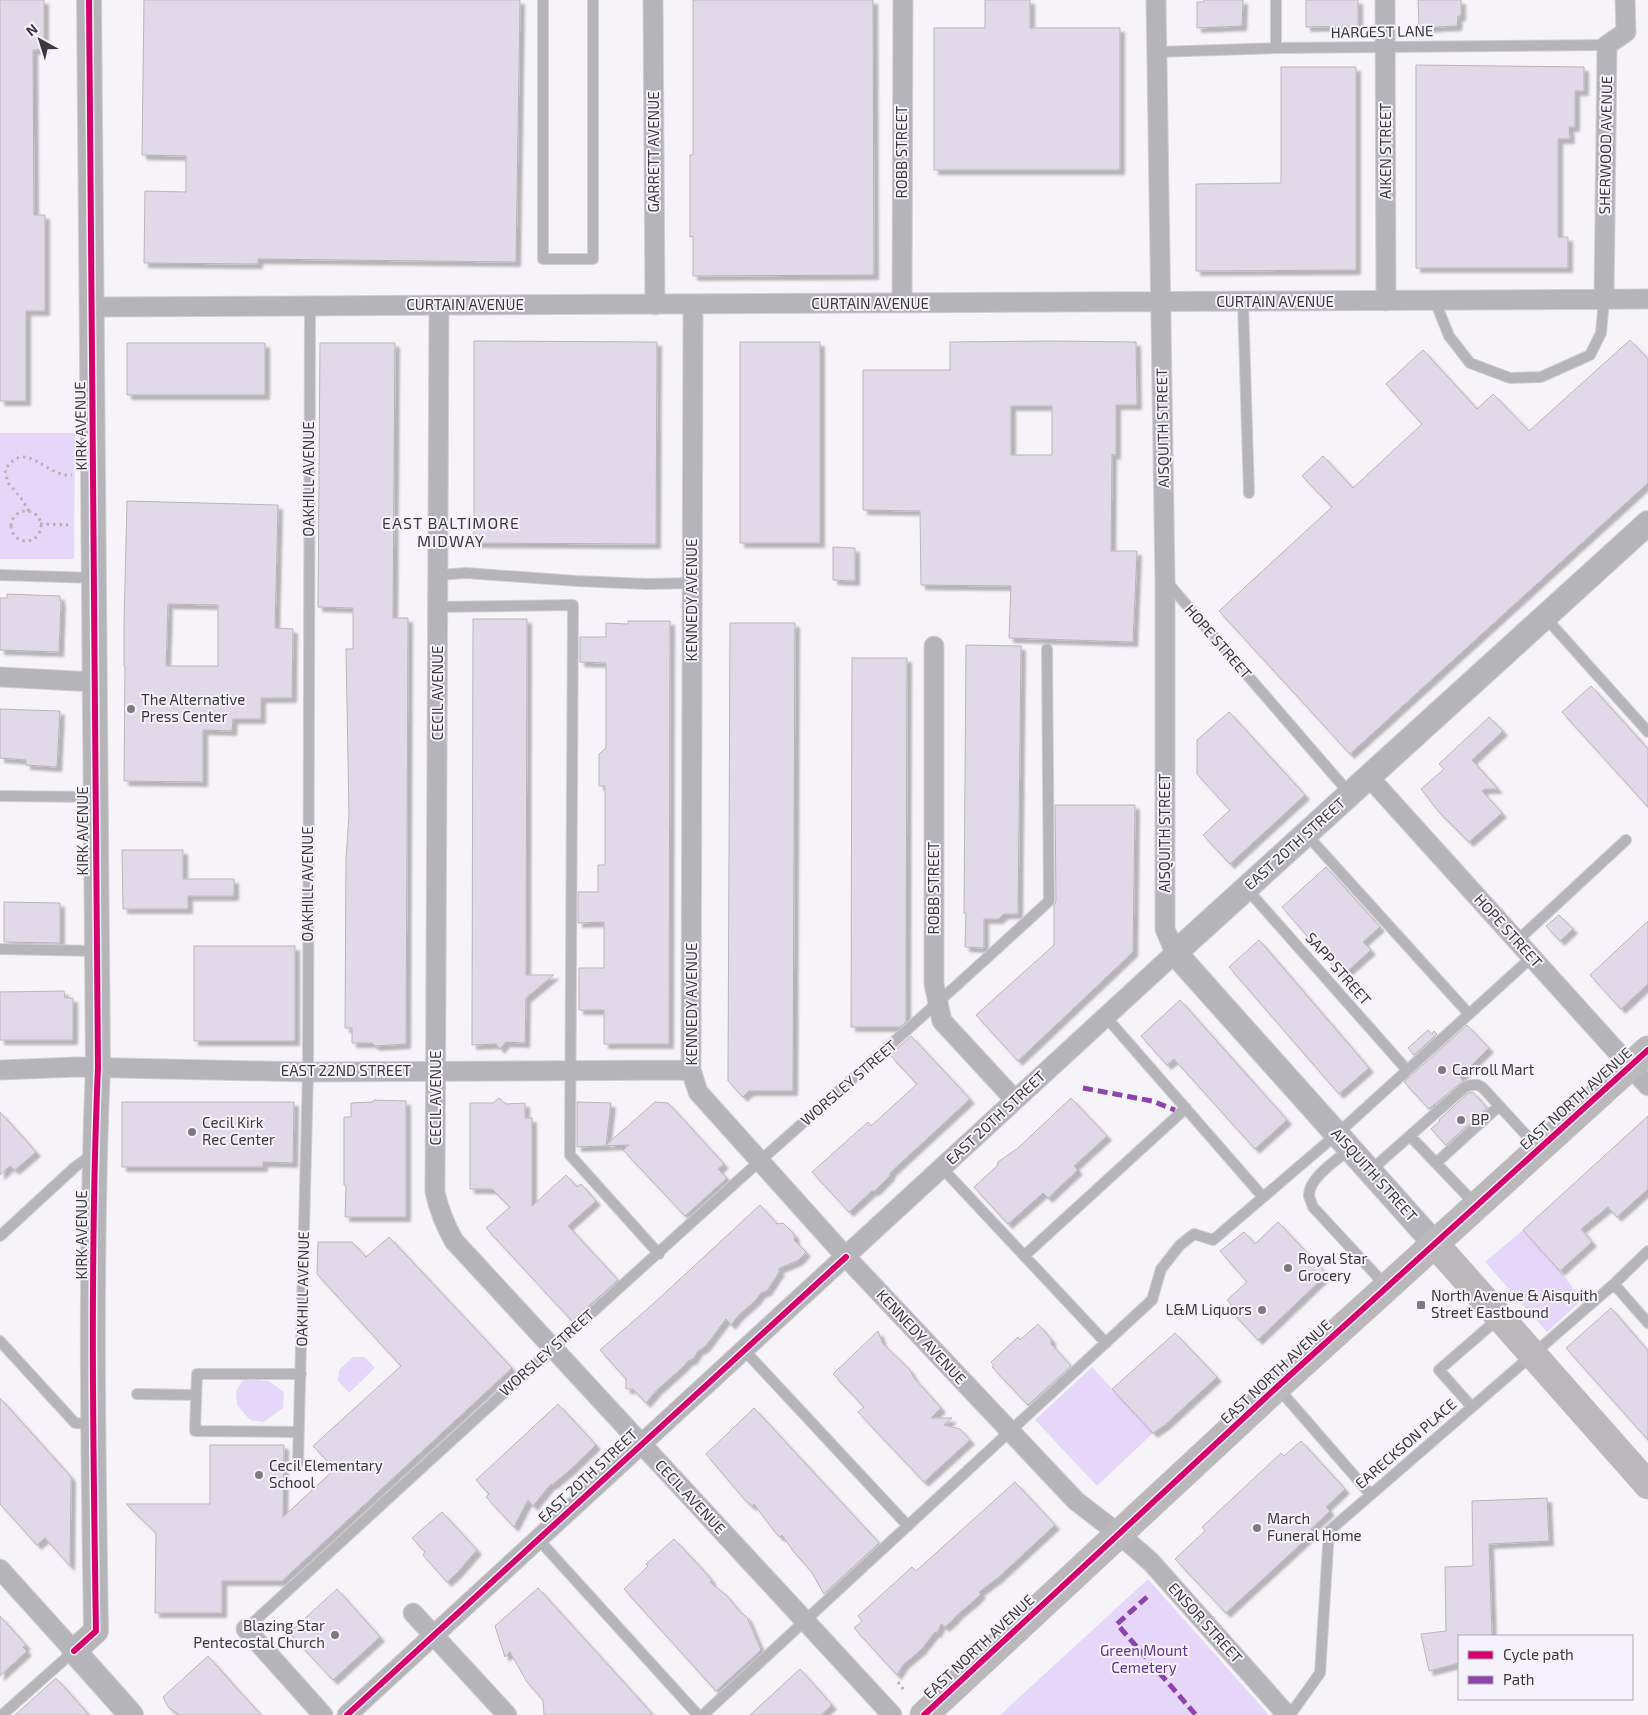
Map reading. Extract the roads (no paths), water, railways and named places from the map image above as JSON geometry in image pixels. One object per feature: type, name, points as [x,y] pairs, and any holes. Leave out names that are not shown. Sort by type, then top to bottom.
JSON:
[{"type":"main road","name":"EAST NORTH AVENUE","points":[[924,1715],[1278,1387],[1639,1058]]},
{"type":"main road","name":"AISQUITH STREET","points":[[1435,1244],[1648,1485]]},
{"type":"street","name":"KIRK AVENUE","points":[[74,1651],[96,1631],[93,1424],[95,1152],[98,1067],[90,0]]},
{"type":"street","name":"GARRETT AVENUE","points":[[653,0],[655,305]]},
{"type":"street","name":"ROBB STREET","points":[[902,304],[903,0]]},
{"type":"street","name":"AISQUITH STREET","points":[[1156,0],[1165,580],[1165,929],[1175,952],[1435,1244]]},
{"type":"street","name":"AIKEN STREET","points":[[1385,0],[1386,301]]},
{"type":"street","points":[[1607,45],[1626,32],[1625,0]]},
{"type":"street","name":"SHERWOOD AVENUE","points":[[1604,300],[1607,45]]},
{"type":"street","name":"CURTAIN AVENUE","points":[[92,307],[1648,299]]},
{"type":"street","name":"KENNEDY AVENUE","points":[[693,304],[691,1070],[698,1092],[846,1257],[1076,1501],[1119,1534]]},
{"type":"street","name":"CECIL AVENUE","points":[[439,305],[435,1192],[444,1223],[454,1241],[892,1715]]},
{"type":"street","name":"EAST 20TH STREET","points":[[347,1715],[1175,952],[1648,523]]},
{"type":"street","name":"ROBB STREET","points":[[934,646],[934,984],[942,1021],[1016,1100]]},
{"type":"street","points":[[0,677],[94,682]]},
{"type":"street","name":"HOPE STREET","points":[[1369,777],[1532,957],[1639,1058],[1648,1086]]},
{"type":"street","name":"EAST 22ND STREET","points":[[0,1070],[98,1067],[308,1072],[691,1070]]},
{"type":"street","name":"ENSOR STREET","points":[[1119,1534],[1152,1562],[1289,1715]]},
{"type":"street","points":[[0,1569],[131,1715]]},
{"type":"street","points":[[413,1613],[507,1715]]},
{"type":"street","name":"WORSLEY STREET","points":[[246,1629],[323,1715]]},
{"type":"lane","points":[[543,0],[543,259],[592,259],[593,0]]},
{"type":"lane","points":[[1276,0],[1276,48]]},
{"type":"lane","name":"HARGEST LANE","points":[[1157,52],[1276,48],[1607,45]]},
{"type":"lane","points":[[1435,301],[1449,336],[1470,363],[1510,378],[1541,377],[1590,355],[1601,333],[1604,300]]},
{"type":"lane","points":[[1243,302],[1248,493]]},
{"type":"lane","name":"OAKHILL AVENUE","points":[[298,1462],[308,1072],[310,306]]},
{"type":"lane","points":[[438,575],[466,573],[647,584],[692,582]]},
{"type":"lane","points":[[0,574],[95,578]]},
{"type":"lane","name":"HOPE STREET","points":[[1165,580],[1350,794]]},
{"type":"lane","points":[[438,607],[573,605],[570,1155],[659,1254]]},
{"type":"lane","points":[[1544,617],[1648,732]]},
{"type":"lane","name":"WORSLEY STREET","points":[[246,1629],[553,1348],[760,1161],[938,1004],[1049,901],[1047,649]]},
{"type":"lane","points":[[0,796],[95,797]]},
{"type":"lane","points":[[1306,834],[1469,1014]]},
{"type":"lane","points":[[1517,941],[1626,840]]},
{"type":"lane","name":"SAPP STREET","points":[[1246,888],[1407,1070]]},
{"type":"lane","points":[[0,949],[96,951]]},
{"type":"lane","points":[[1387,1288],[1313,1207],[1309,1196],[1311,1186],[1344,1141],[1407,1070],[1532,957]]},
{"type":"lane","points":[[1106,1017],[1264,1197]]},
{"type":"lane","points":[[1370,1171],[1464,1087],[1473,1084],[1479,1085],[1539,1149]]},
{"type":"lane","points":[[1436,1163],[1499,1106]]},
{"type":"lane","points":[[1024,1256],[1186,1108]]},
{"type":"lane","points":[[1410,1136],[1477,1205]]},
{"type":"lane","points":[[703,1715],[1152,1300],[1162,1269],[1180,1245],[1194,1234],[1213,1240],[1264,1197],[1344,1141]]},
{"type":"lane","points":[[0,1236],[75,1167],[95,1152]]},
{"type":"lane","points":[[942,1168],[1106,1343]]},
{"type":"lane","name":"EARECKSON PLACE","points":[[1289,1715],[1320,1673],[1329,1531],[1614,1284],[1648,1251]]},
{"type":"lane","points":[[1614,1284],[1648,1323]]},
{"type":"lane","points":[[1472,1407],[1439,1370],[1500,1318]]},
{"type":"lane","points":[[0,1341],[75,1423],[93,1424]]},
{"type":"lane","points":[[744,1350],[908,1526]]},
{"type":"lane","points":[[299,1432],[195,1431],[196,1396],[197,1374],[301,1374]]},
{"type":"lane","points":[[1278,1387],[1371,1494]]},
{"type":"lane","points":[[137,1394],[196,1396]]},
{"type":"lane","points":[[538,1539],[698,1715]]},
{"type":"lane","points":[[2,1715],[74,1651]]},
{"type":"place","name":"The Alternative Press Center","points":[[131,709]]},
{"type":"place","name":"Carroll Mart","points":[[1442,1070]]},
{"type":"place","name":"BP","points":[[1461,1120]]},
{"type":"place","name":"Cecil Kirk Rec Center","points":[[192,1132]]},
{"type":"place","name":"Royal Star Grocery","points":[[1288,1268]]},
{"type":"place","name":"North Avenue & Aisquith Street Eastbound","points":[[1421,1305]]},
{"type":"place","name":"L&M Liquors","points":[[1262,1310]]},
{"type":"place","name":"Cecil Elementary School","points":[[259,1475]]},
{"type":"place","name":"March Funeral Home","points":[[1257,1528]]},
{"type":"place","name":"Blazing Star Pentecostal Church","points":[[335,1635]]},
{"type":"district","name":"EAST BALTIMORE MIDWAY","points":[[451,532]]},
{"type":"park label","name":"Green Mount Cemetery","points":[[1144,1660]]}]
